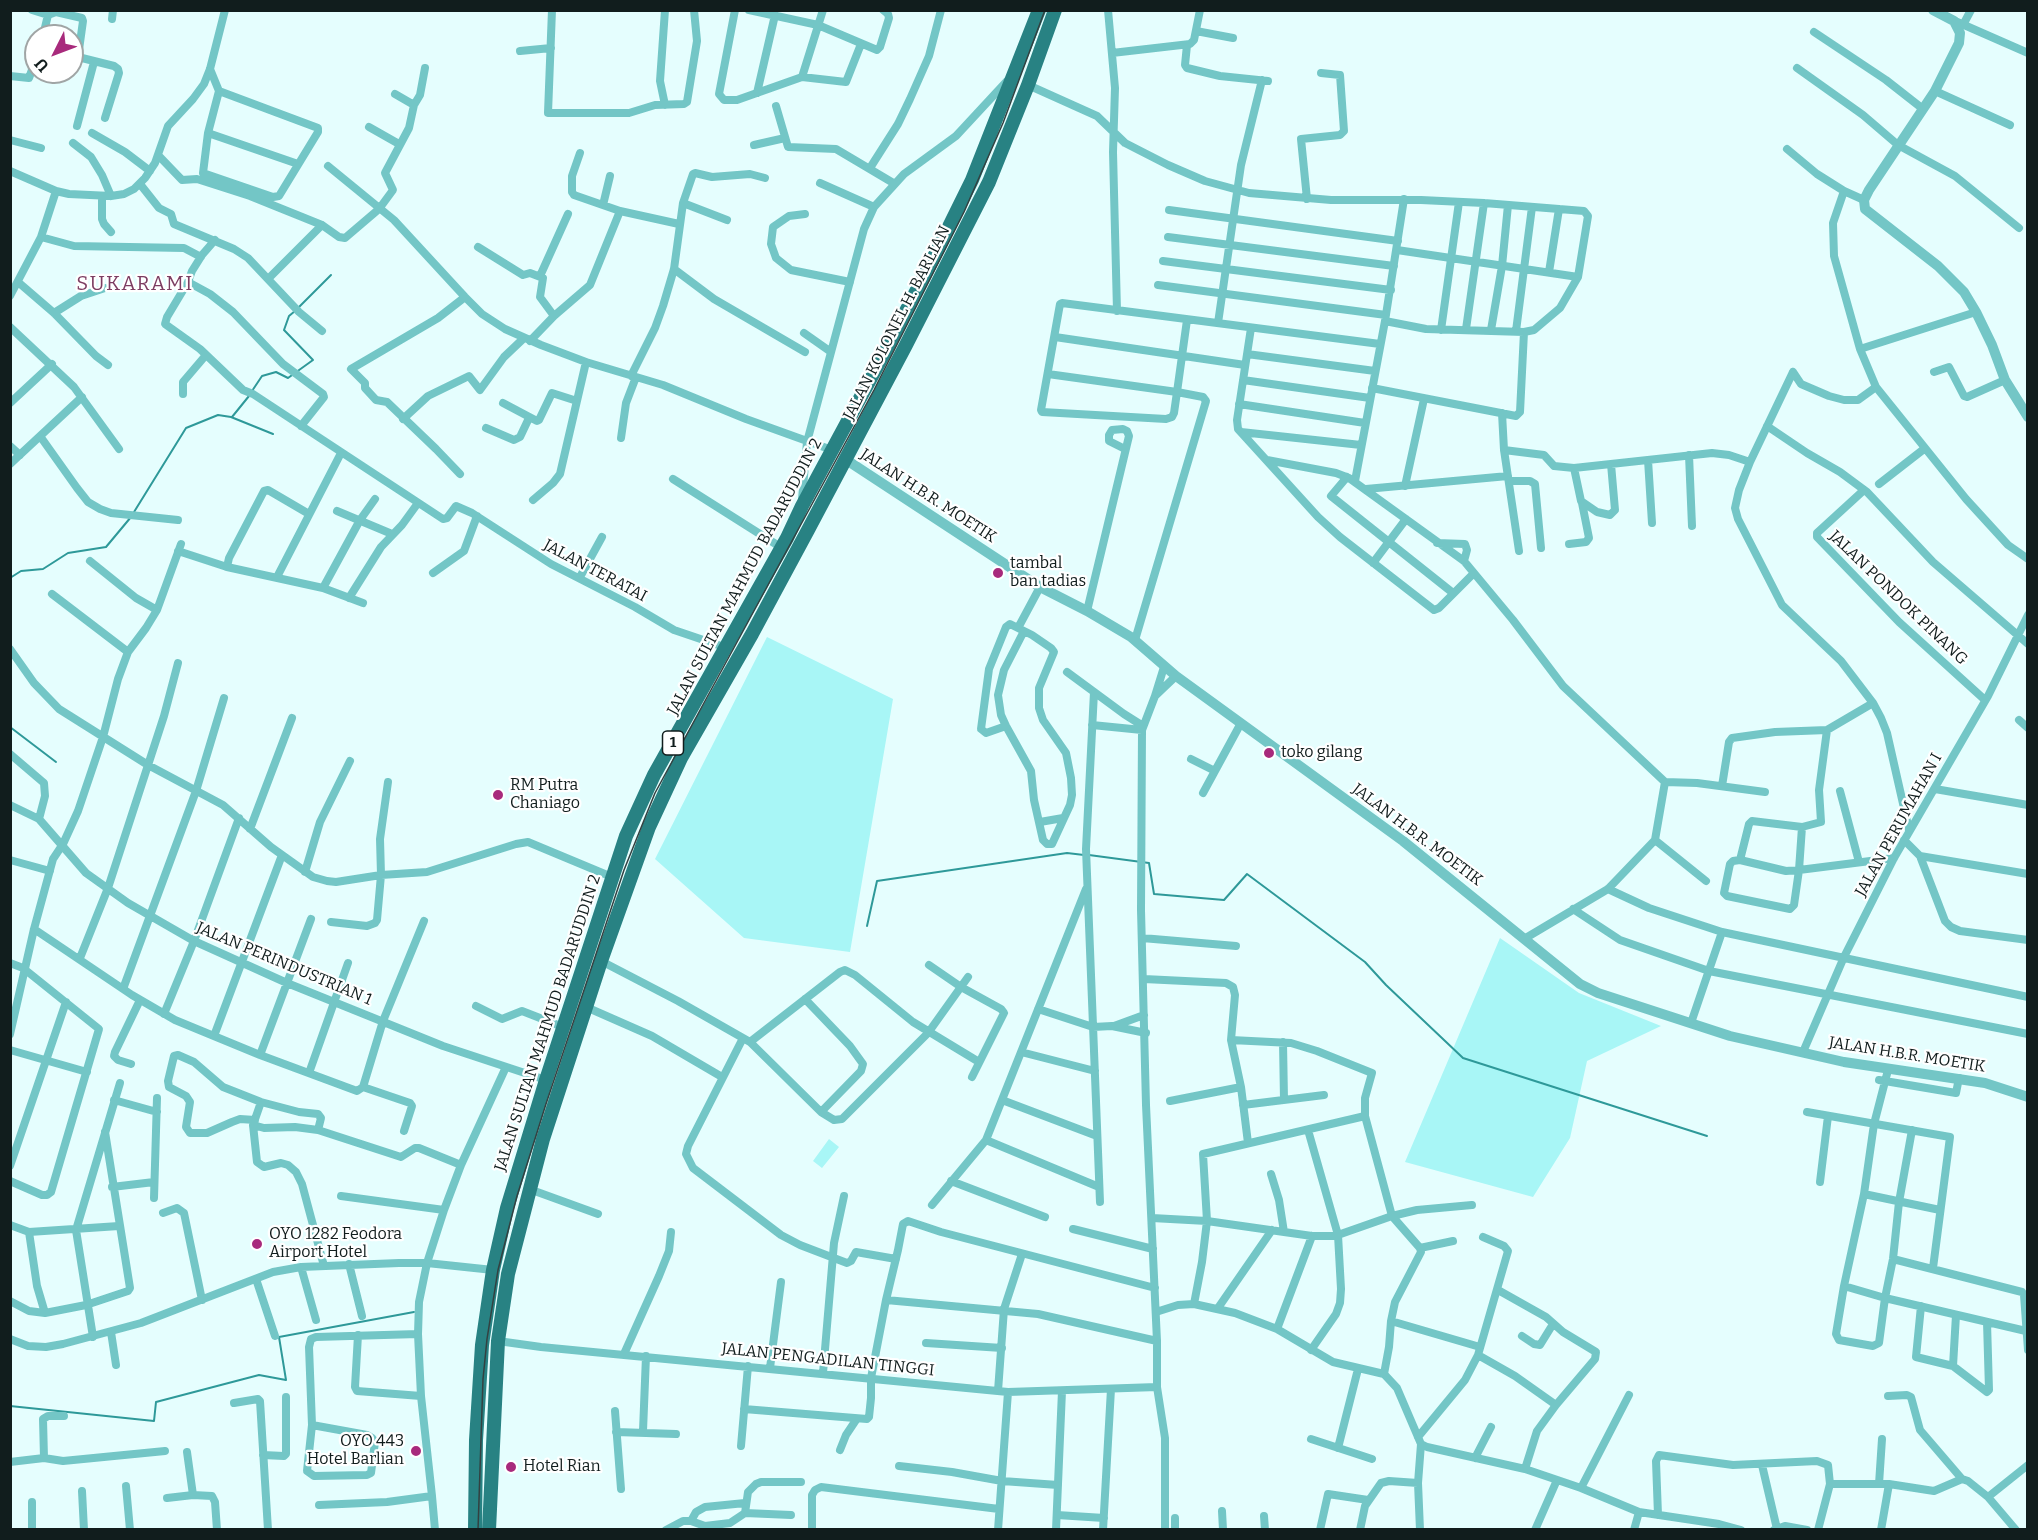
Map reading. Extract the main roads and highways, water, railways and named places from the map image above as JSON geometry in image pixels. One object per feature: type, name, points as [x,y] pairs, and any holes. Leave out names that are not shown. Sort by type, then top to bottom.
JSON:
[{"type":"highway","name":"JALAN SULTAN MAHMUD BADARUDDIN 2","points":[[475,1530],[476,1440],[482,1345],[493,1270],[507,1208],[546,1080],[623,845],[654,775],[782,548],[972,180],[1039,10]]},
{"type":"highway","name":"JALAN KOLONEL H. BARLIAN","points":[[489,1530],[498,1341],[508,1274],[543,1139],[601,961],[640,852],[667,785],[681,758],[753,634],[906,345],[989,182],[1055,10]]},
{"type":"highway","points":[[956,212],[970,220]]},
{"type":"highway","points":[[623,845],[640,852]]},
{"type":"waterway","points":[[299,307],[331,275]]},
{"type":"waterway","points":[[252,391],[262,376],[276,372],[288,378],[313,360],[284,330],[289,316],[295,311]]},
{"type":"waterway","points":[[232,417],[249,396]]},
{"type":"waterway","points":[[134,512],[186,428],[218,415],[231,417],[273,434]]},
{"type":"waterway","points":[[10,578],[21,571],[43,569],[68,553],[106,547],[131,517]]},
{"type":"waterway","points":[[10,727],[56,762]]},
{"type":"waterway","points":[[867,926],[877,881],[1067,853],[1084,855]]},
{"type":"waterway","points":[[1089,855],[1149,863],[1154,894],[1224,900],[1247,874],[1365,962],[1463,1058],[1707,1136]]},
{"type":"waterway","points":[[10,1406],[154,1421],[156,1402],[259,1375],[286,1380],[279,1337],[414,1312]]},
{"type":"tram line","points":[[478,1530],[483,1379],[498,1270],[517,1196],[624,870],[655,793],[874,390],[964,212],[1003,123],[1045,10]]},
{"type":"place","name":"tambal ban tadias","points":[[998,573]]},
{"type":"place","name":"toko gilang","points":[[1269,753]]},
{"type":"place","name":"RM Putra Chaniago","points":[[498,795]]},
{"type":"place","name":"OYO 1282 Feodora Airport Hotel","points":[[257,1244]]},
{"type":"place","name":"OYO 443 Hotel Barlian","points":[[416,1451]]},
{"type":"place","name":"Hotel Rian","points":[[511,1467]]},
{"type":"district","name":"SUKARAMI","points":[[135,284]]}]
